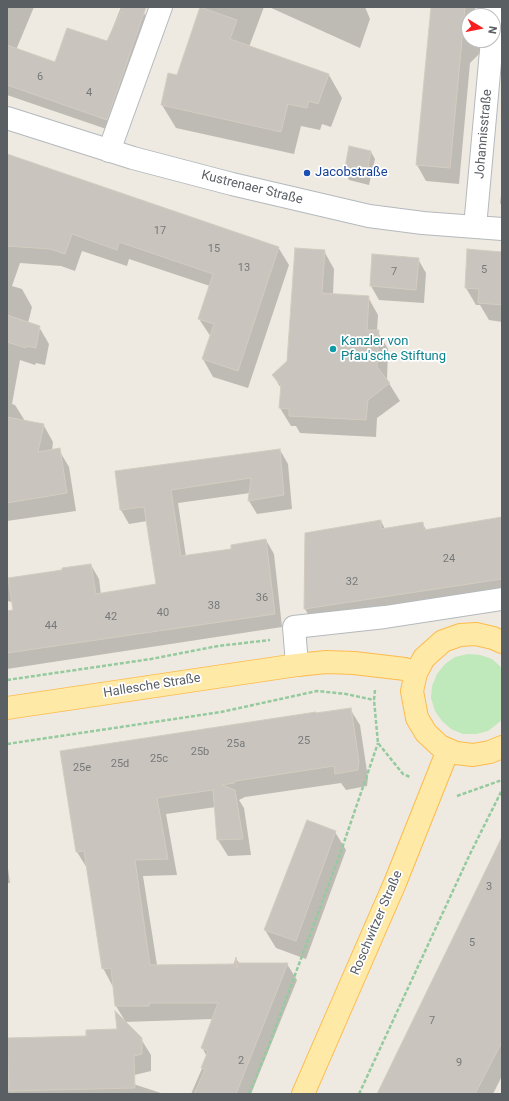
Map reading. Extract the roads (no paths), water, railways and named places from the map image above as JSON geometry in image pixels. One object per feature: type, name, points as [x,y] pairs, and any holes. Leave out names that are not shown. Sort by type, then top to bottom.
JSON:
[{"type":"main road","points":[[502,642],[476,634],[451,638],[430,652],[416,673],[412,691],[416,718],[426,733],[440,746],[448,750],[473,755],[490,752],[502,747]]},
{"type":"main road","name":"Hallesche Straße","points":[[7,708],[297,664],[326,662],[357,663],[405,669],[416,673]]},
{"type":"main road","name":"Roschwitzer Straße","points":[[302,1094],[395,883],[448,750]]},
{"type":"street","points":[[110,150],[161,7]]},
{"type":"street","name":"Johannisstraße","points":[[475,227],[491,48]]},
{"type":"street","name":"Kustrenaer Straße","points":[[7,118],[110,150],[232,184],[370,216],[409,222],[502,229]]},
{"type":"street","points":[[297,664],[294,627],[385,617],[502,599]]},
{"type":"place","name":"Jacobstraße","points":[[307,173]]},
{"type":"place","name":"Kanzler von Pfau'sche Stiftung","points":[[333,349]]}]
